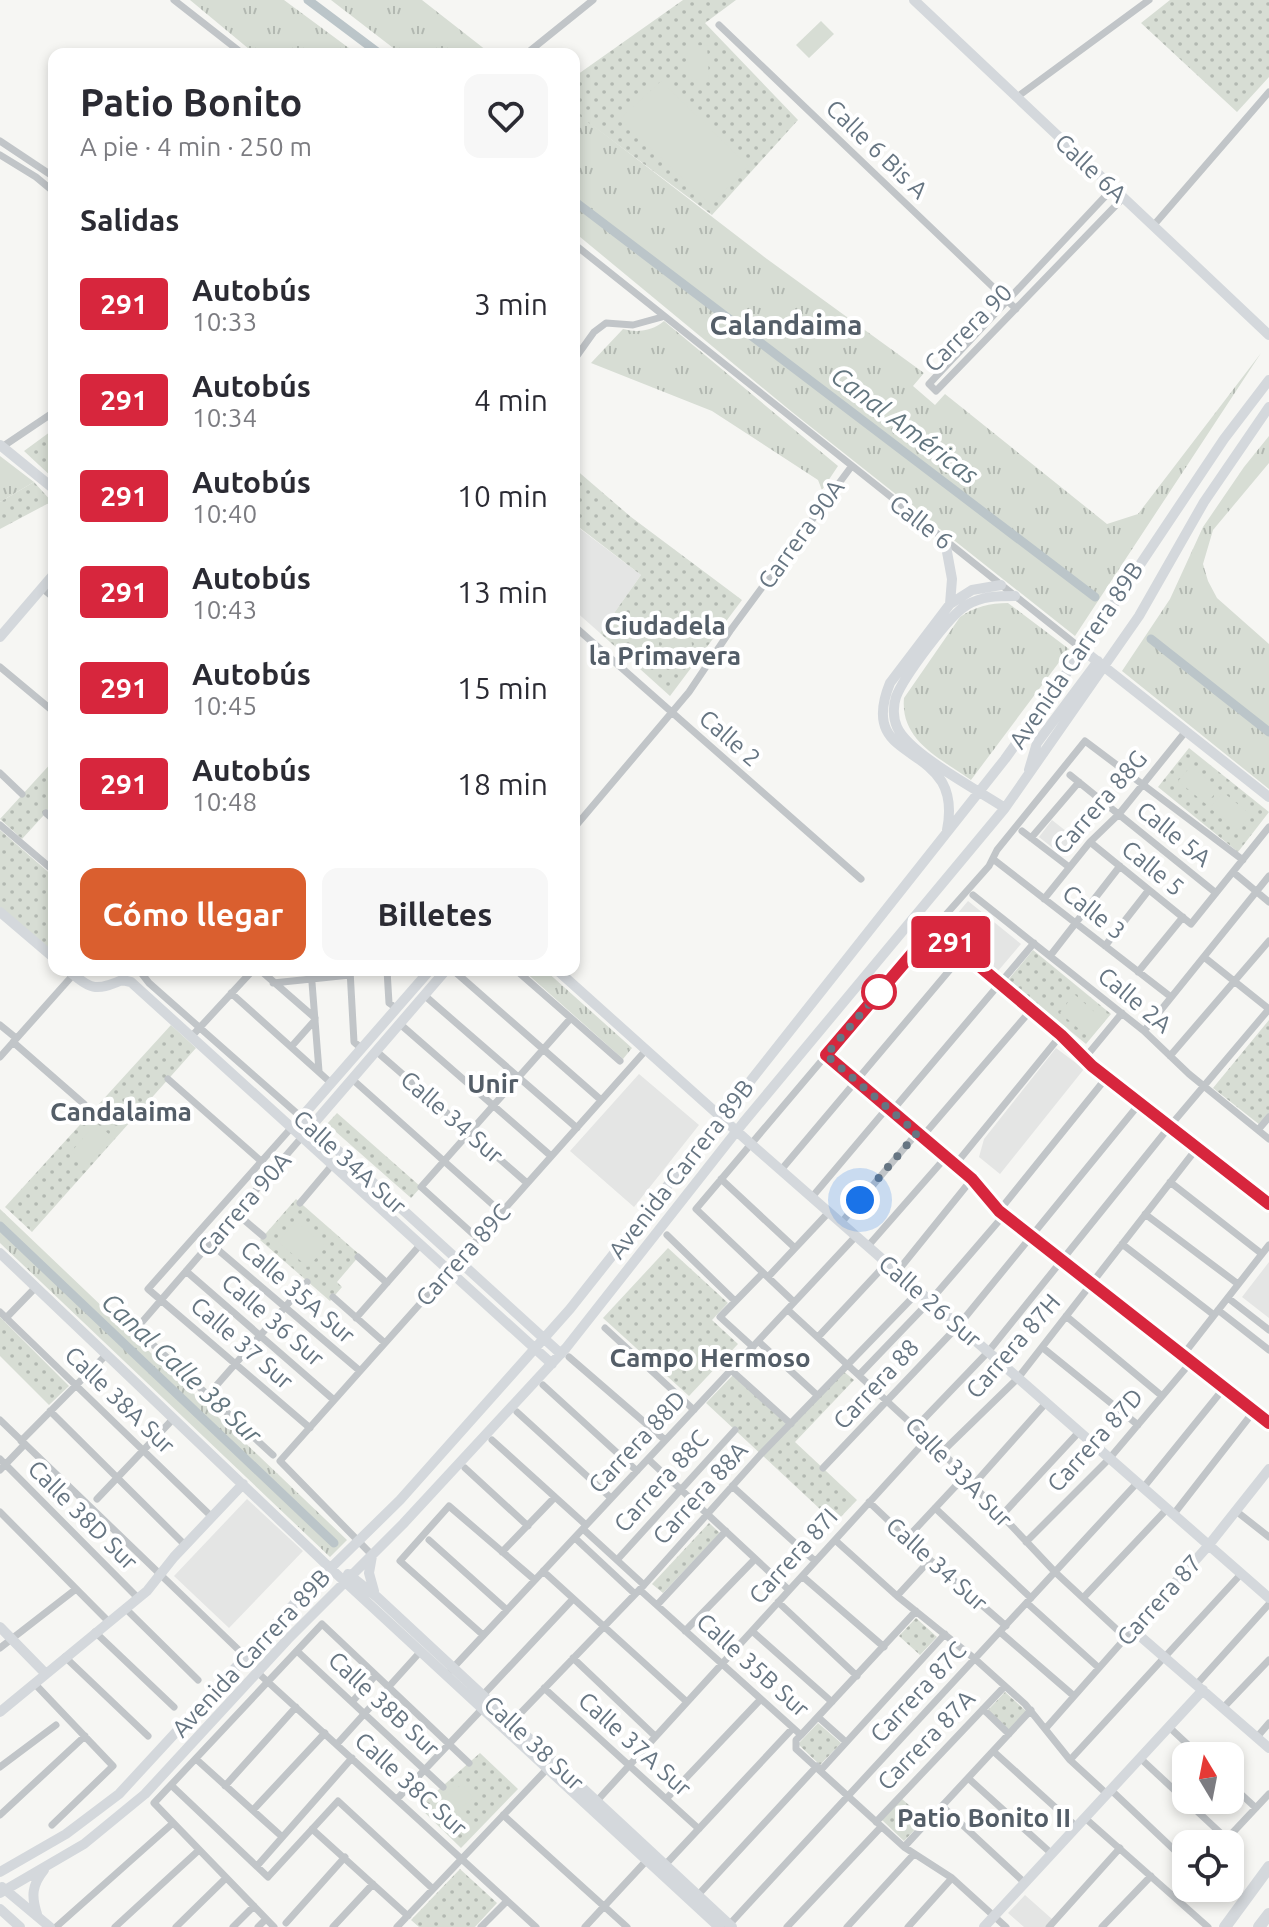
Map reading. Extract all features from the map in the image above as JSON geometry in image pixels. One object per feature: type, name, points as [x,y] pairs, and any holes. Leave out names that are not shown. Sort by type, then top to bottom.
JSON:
[{"type":"main road","points":[[1225,1927],[1269,1867]]},
{"type":"main road","points":[[1259,1927],[1269,1914]]},
{"type":"street","points":[[174,0],[235,48]]},
{"type":"street","points":[[533,48],[593,0]]},
{"type":"street","name":"Calle 6A","points":[[914,0],[1269,335]]},
{"type":"street","points":[[1017,97],[1149,0]]},
{"type":"street","name":"Calle 6 Bis A","points":[[719,25],[1016,309]]},
{"type":"street","points":[[1153,226],[1269,92]]},
{"type":"street","points":[[0,141],[48,173]]},
{"type":"street","points":[[0,155],[48,187]]},
{"type":"street","name":"Carrera 90","points":[[1113,188],[929,384],[936,391],[1123,198]]},
{"type":"street","name":"Calle 6","points":[[580,249],[1269,797]]},
{"type":"street","points":[[580,352],[594,332],[606,323],[633,325],[662,317]]},
{"type":"street","name":"Avenida Carrera 89B","points":[[0,1872],[66,1834],[104,1808],[132,1782],[330,1568],[400,1500],[544,1338],[622,1245],[980,791],[1083,650],[1215,451],[1269,380]]},
{"type":"street","name":"Avenida Carrera 89B","points":[[2,1889],[84,1844],[127,1811],[552,1364],[565,1355],[737,1131],[1005,808],[1027,776],[1037,743],[1101,664],[1159,584],[1225,469],[1269,407]]},
{"type":"street","points":[[48,416],[1,446],[48,484]]},
{"type":"street","name":"Carrera 90A","points":[[580,821],[672,714],[851,467]]},
{"type":"street","points":[[945,541],[952,579],[950,604]]},
{"type":"street","points":[[0,637],[48,581]]},
{"type":"street","points":[[946,834],[948,806],[942,783],[933,772],[893,741],[885,724],[883,704],[890,683],[950,604],[972,590],[1001,585]]},
{"type":"street","points":[[42,588],[48,593]]},
{"type":"street","points":[[1005,808],[909,743],[896,725],[894,703],[902,685],[953,615],[970,602],[1015,596]]},
{"type":"street","name":"Calle 2","points":[[580,631],[861,879]]},
{"type":"street","points":[[0,667],[48,707]]},
{"type":"street","name":"Carrera 88G","points":[[1044,899],[1090,842],[1119,814],[1186,731]]},
{"type":"street","points":[[794,1302],[696,1209],[989,866],[997,850],[1085,741],[1243,860]]},
{"type":"street","points":[[0,773],[22,794]]},
{"type":"street","name":"Calle 5A","points":[[1070,775],[1216,893]]},
{"type":"street","points":[[1031,838],[1079,782]]},
{"type":"street","points":[[0,825],[48,866]]},
{"type":"street","points":[[1216,893],[1269,827]]},
{"type":"street","points":[[1022,831],[1069,867]]},
{"type":"street","name":"Calle 5","points":[[1090,842],[1191,924],[1216,893]]},
{"type":"street","name":"Calle 3","points":[[993,859],[1171,997]]},
{"type":"street","points":[[1050,956],[1120,866]]},
{"type":"street","points":[[1233,872],[1269,902]]},
{"type":"street","points":[[1144,1031],[1269,876]]},
{"type":"street","points":[[1105,946],[1148,891]]},
{"type":"street","name":"Calle 2A","points":[[973,895],[1144,1031],[1205,1087],[1269,1139]]},
{"type":"street","points":[[0,912],[48,953]]},
{"type":"street","points":[[1138,972],[1183,917]]},
{"type":"street","points":[[934,928],[1061,1035],[1084,1059],[1266,1202],[1269,1191]]},
{"type":"street","points":[[1170,1056],[1269,941]]},
{"type":"street","points":[[812,1197],[1034,943]]},
{"type":"street","points":[[781,1170],[964,953]]},
{"type":"street","points":[[916,1427],[988,1352],[1170,1126],[1269,1009],[1204,957]]},
{"type":"street","points":[[0,1057],[67,976]]},
{"type":"street","name":"Calle 34A Sur","points":[[76,976],[92,988],[127,980],[292,1127]]},
{"type":"street","name":"Calle 34A Sur","points":[[144,976],[565,1355]]},
{"type":"street","points":[[191,1037],[247,976]]},
{"type":"street","points":[[266,976],[315,1019]]},
{"type":"street","points":[[312,976],[319,1071]]},
{"type":"street","points":[[273,983],[331,976]]},
{"type":"street","points":[[350,976],[354,1042],[361,1048]]},
{"type":"street","points":[[387,976],[389,1003],[396,1008]]},
{"type":"street","name":"Carrera 90A","points":[[148,1289],[424,976]]},
{"type":"street","name":"Carrera 90A","points":[[208,1395],[136,1329],[441,976]]},
{"type":"street","points":[[460,976],[601,1100]]},
{"type":"street","points":[[523,976],[620,1061]]},
{"type":"street","name":"Calle 26 Sur","points":[[564,976],[1269,1601]]},
{"type":"street","points":[[231,993],[331,1083]]},
{"type":"street","points":[[424,995],[577,1128]]},
{"type":"street","points":[[841,1223],[1031,1010]]},
{"type":"street","points":[[1084,1059],[1122,1013]]},
{"type":"street","points":[[473,1234],[421,1187],[571,1018]]},
{"type":"street","points":[[291,1047],[315,1019]]},
{"type":"street","points":[[400,1024],[551,1156]]},
{"type":"street","points":[[0,1025],[84,1104]]},
{"type":"street","points":[[955,1165],[1061,1035]]},
{"type":"street","name":"Carrera 89C","points":[[276,1458],[310,1428],[646,1050]]},
{"type":"street","name":"Calle 34 Sur","points":[[376,1051],[527,1183]]},
{"type":"street","points":[[826,1055],[972,1179],[1001,1213],[1269,1423]]},
{"type":"street","points":[[859,1375],[930,1301],[1107,1077]]},
{"type":"street","points":[[168,1079],[262,1162]]},
{"type":"street","points":[[352,1079],[501,1212]]},
{"type":"street","name":"Carrera 88","points":[[823,1468],[958,1326],[1140,1103]]},
{"type":"street","points":[[1258,1130],[1269,1117]]},
{"type":"street","points":[[292,1127],[552,1364]]},
{"type":"street","name":"Carrera 87H","points":[[942,1452],[1018,1378],[1197,1148]]},
{"type":"street","points":[[868,1246],[946,1157]]},
{"type":"street","points":[[300,1203],[333,1164]]},
{"type":"street","points":[[721,1179],[795,1248]]},
{"type":"street","points":[[897,1272],[972,1179]]},
{"type":"street","points":[[1170,1182],[1262,1254]]},
{"type":"street","points":[[817,1395],[720,1317],[829,1212]]},
{"type":"street","points":[[236,1213],[263,1236]]},
{"type":"street","points":[[1145,1214],[1238,1284]]},
{"type":"street","points":[[667,1235],[735,1301]]},
{"type":"street","name":"Carrera 88D","points":[[450,1671],[856,1236]]},
{"type":"street","name":"Calle 35A Sur","points":[[210,1243],[360,1371]]},
{"type":"street","points":[[356,1318],[421,1244]]},
{"type":"street","points":[[1122,1244],[1269,1350]]},
{"type":"street","points":[[1183,1355],[1269,1245]]},
{"type":"street","name":"Calle 38 Sur","points":[[0,1253],[330,1568],[377,1597],[483,1708],[548,1768],[665,1865],[727,1926]]},
{"type":"street","points":[[358,1257],[387,1283]]},
{"type":"street","points":[[818,1337],[887,1263]]},
{"type":"street","name":"Calle 36 Sur","points":[[186,1271],[334,1400]]},
{"type":"street","points":[[307,1282],[208,1395],[372,1555],[370,1579],[377,1597]]},
{"type":"street","points":[[3,1315],[36,1287]]},
{"type":"street","name":"Calle 37 Sur","points":[[148,1289],[310,1428]]},
{"type":"street","name":"Carrera 88A","points":[[511,1723],[640,1590],[817,1395],[919,1291]]},
{"type":"street","points":[[333,1297],[385,1343]]},
{"type":"street","points":[[1228,1298],[1269,1330]]},
{"type":"street","name":"Calle 33A Sur","points":[[788,1310],[966,1475],[1026,1542],[1083,1598],[1165,1657],[1269,1748]]},
{"type":"street","name":"Calle 38A Sur","points":[[3,1315],[212,1517]]},
{"type":"street","points":[[1066,1316],[1162,1396]]},
{"type":"street","points":[[605,1328],[694,1410]]},
{"type":"street","points":[[1043,1348],[1138,1425]]},
{"type":"street","points":[[2,1465],[107,1354]]},
{"type":"street","points":[[565,1355],[665,1440]]},
{"type":"street","name":"Carrera 87D","points":[[1026,1542],[1109,1459],[1191,1362]]},
{"type":"street","points":[[731,1370],[791,1424]]},
{"type":"street","points":[[543,1385],[637,1471]]},
{"type":"street","name":"Carrera 87C","points":[[727,1926],[1055,1572],[1140,1486],[1224,1388]]},
{"type":"street","points":[[974,1484],[1046,1403]]},
{"type":"street","points":[[50,1411],[185,1545]]},
{"type":"street","points":[[1083,1598],[1170,1512],[1254,1411]]},
{"type":"street","points":[[517,1412],[611,1498]]},
{"type":"street","points":[[97,1499],[174,1418]]},
{"type":"street","points":[[0,1420],[246,1657]]},
{"type":"street","name":"Carrera 88C","points":[[617,1560],[735,1430]]},
{"type":"street","points":[[1002,1515],[1079,1432]]},
{"type":"street","name":"Carrera 87I","points":[[593,1804],[928,1438]]},
{"type":"street","name":"Calle 35B Sur","points":[[492,1440],[585,1527],[617,1560],[640,1590]]},
{"type":"street","points":[[648,1459],[789,1590]]},
{"type":"street","name":"Calle 38D Sur","points":[[2,1465],[138,1598]]},
{"type":"street","points":[[465,1468],[528,1526]]},
{"type":"street","name":"Carrera 87","points":[[1046,1728],[1236,1511],[1264,1484],[1269,1469]]},
{"type":"street","points":[[907,1538],[966,1475]]},
{"type":"street","points":[[0,1712],[138,1598],[243,1484]]},
{"type":"street","points":[[732,1486],[815,1561]]},
{"type":"street","points":[[502,1552],[555,1497]]},
{"type":"street","name":"Calle 34 Sur","points":[[869,1502],[1074,1696]]},
{"type":"street","points":[[483,1635],[400,1561],[449,1506],[535,1580]]},
{"type":"street","points":[[935,1508],[1099,1668]]},
{"type":"street","points":[[1236,1511],[1269,1537]]},
{"type":"street","points":[[0,1512],[108,1621]]},
{"type":"street","points":[[657,1605],[726,1531]]},
{"type":"street","name":"Calle 35B Sur","points":[[575,1538],[640,1590],[801,1735],[794,1745],[878,1824],[904,1847],[952,1878],[1006,1927]]},
{"type":"street","points":[[429,1540],[507,1610]]},
{"type":"street","points":[[835,1540],[1005,1686],[1031,1710],[1070,1760],[1172,1848]]},
{"type":"street","points":[[685,1631],[755,1559]]},
{"type":"street","points":[[897,1596],[930,1560]]},
{"type":"street","points":[[543,1571],[687,1702]]},
{"type":"street","points":[[1070,1760],[1241,1574]]},
{"type":"street","points":[[802,1576],[884,1647]]},
{"type":"street","name":"Calle 38 Sur","points":[[349,1578],[421,1651],[482,1696],[511,1723],[647,1860],[727,1926]]},
{"type":"street","points":[[0,1648],[76,1589]]},
{"type":"street","points":[[482,1696],[573,1599]]},
{"type":"street","points":[[984,1927],[1169,1727],[1269,1601]]},
{"type":"street","points":[[778,1602],[857,1676]]},
{"type":"street","name":"Calle 38D Sur","points":[[125,1608],[198,1680]]},
{"type":"street","points":[[801,1735],[916,1611]]},
{"type":"street","points":[[274,1927],[154,1803],[322,1624],[469,1763]]},
{"type":"street","points":[[0,1627],[45,1673]]},
{"type":"street","points":[[752,1631],[832,1702]]},
{"type":"street","points":[[95,1632],[174,1707]]},
{"type":"street","points":[[698,1895],[945,1634]]},
{"type":"street","name":"Calle 38B Sur","points":[[297,1651],[443,1787]]},
{"type":"street","points":[[337,1744],[421,1651]]},
{"type":"street","points":[[65,1657],[148,1736]]},
{"type":"street","points":[[573,1658],[655,1736]]},
{"type":"street","points":[[1223,1708],[1269,1660]]},
{"type":"street","name":"Calle 38C Sur","points":[[257,1672],[536,1927]]},
{"type":"street","points":[[352,1702],[376,1675]]},
{"type":"street","points":[[34,1683],[113,1766],[52,1825]]},
{"type":"street","name":"Carrera 87A","points":[[787,1927],[1005,1686]]},
{"type":"street","name":"Calle 37A Sur","points":[[544,1688],[699,1829]]},
{"type":"street","points":[[666,1799],[760,1700]]},
{"type":"street","points":[[225,1786],[296,1707]]},
{"type":"street","points":[[397,1799],[483,1708]]},
{"type":"street","points":[[983,1709],[1009,1734]]},
{"type":"street","points":[[904,1847],[1031,1710]]},
{"type":"street","points":[[818,1717],[846,1742]]},
{"type":"street","points":[[1257,1737],[1269,1723]]},
{"type":"street","points":[[0,1767],[56,1725]]},
{"type":"street","points":[[1169,1727],[1185,1742]]},
{"type":"street","points":[[665,1865],[793,1728]]},
{"type":"street","points":[[253,1810],[325,1733]]},
{"type":"street","points":[[0,1815],[85,1736]]},
{"type":"street","points":[[993,1751],[1077,1827]]},
{"type":"street","points":[[257,1866],[352,1758]]},
{"type":"street","points":[[1140,1758],[1212,1830]]},
{"type":"street","points":[[196,1759],[279,1834]]},
{"type":"street","points":[[397,1927],[548,1768]]},
{"type":"street","points":[[968,1778],[1052,1854]]},
{"type":"street","points":[[171,1785],[268,1877],[338,1801],[433,1889]]},
{"type":"street","points":[[1235,1830],[1269,1794]]},
{"type":"street","points":[[1244,1797],[1256,1808]]},
{"type":"street","points":[[942,1806],[1025,1883]]},
{"type":"street","points":[[503,1815],[627,1927]]},
{"type":"street","points":[[1085,1818],[1172,1895]]},
{"type":"street","points":[[56,1927],[173,1823]]},
{"type":"street","points":[[312,1829],[408,1916]]},
{"type":"street","points":[[1049,1927],[1120,1848]]},
{"type":"street","points":[[115,1927],[199,1850]]},
{"type":"street","points":[[847,1927],[914,1854]]},
{"type":"street","points":[[286,1923],[345,1857]]},
{"type":"street","points":[[585,1927],[647,1860]]},
{"type":"street","points":[[38,1915],[33,1888],[47,1866]]},
{"type":"street","points":[[1102,1927],[1151,1876]]},
{"type":"street","points":[[176,1927],[226,1878]]},
{"type":"street","points":[[908,1927],[952,1878]]},
{"type":"street","points":[[333,1927],[373,1884]]},
{"type":"street","points":[[2,1889],[50,1927]]},
{"type":"street","points":[[481,1927],[507,1901]]},
{"type":"street","points":[[1180,1902],[1208,1927]]},
{"type":"street","points":[[233,1927],[254,1906]]},
{"type":"street","points":[[0,1909],[14,1925]]},
{"type":"street","points":[[258,1927],[266,1919]]},
{"type":"shaded area","points":[[580,529],[641,575],[600,633],[580,615]]},
{"type":"shaded area","points":[[1052,820],[1076,839],[1063,856],[1039,837]]},
{"type":"shaded area","points":[[968,901],[1021,944],[998,971],[946,927]]},
{"type":"shaded area","points":[[1056,1048],[1084,1069],[1000,1174],[979,1157],[984,1139]]},
{"type":"shaded area","points":[[639,1074],[699,1125],[634,1207],[570,1151]]},
{"type":"shaded area","points":[[1269,1262],[1269,1318],[1242,1297]]},
{"type":"shaded area","points":[[247,1499],[303,1551],[229,1628],[174,1576]]},
{"type":"shaded area","points":[[1025,1895],[1052,1919],[1045,1927],[1024,1927],[1008,1913]]},
{"type":"green space","points":[[190,0],[284,0],[349,48],[248,48]]},
{"type":"green space","points":[[331,0],[422,0],[483,48],[393,48]]},
{"type":"green space","points":[[683,0],[736,0],[705,23],[798,120],[712,215],[580,116],[580,73]]},
{"type":"green space","points":[[1170,0],[1269,0],[1269,77],[1237,112],[1141,23]]},
{"type":"green space","points":[[821,21],[834,34],[809,58],[796,45]]},
{"type":"green space","points":[[707,45],[709,79],[689,80],[687,46]]},
{"type":"green space","points":[[661,81],[748,166],[711,205],[620,119]]},
{"type":"green space","points":[[580,115],[767,259],[924,373],[913,386],[935,405],[945,394],[1107,524],[1138,514],[1261,353],[1075,636],[792,412],[580,237]]},
{"type":"green space","points":[[664,321],[838,466],[822,490],[818,480],[712,411],[591,363],[623,329],[645,330]]},
{"type":"green space","points":[[48,433],[48,473],[24,451]]},
{"type":"green space","points":[[1269,436],[1269,463],[1213,530],[1203,564],[1217,598],[1269,644],[1269,789],[1122,671],[1170,599],[1203,527]]},
{"type":"green space","points":[[0,456],[34,482],[0,502]]},
{"type":"green space","points":[[580,473],[631,517],[742,600],[670,696],[600,633],[641,575],[580,528]]},
{"type":"green space","points":[[34,482],[48,497],[48,504],[0,529],[0,502]]},
{"type":"green space","points":[[1008,603],[1069,649],[971,780],[935,756],[915,737],[904,713],[904,698],[960,617],[982,606]]},
{"type":"green space","points":[[656,616],[660,653],[637,655],[633,618]]},
{"type":"green space","points":[[688,617],[693,652],[671,655],[667,620]]},
{"type":"green space","points":[[1189,748],[1269,812],[1238,852],[1158,787]]},
{"type":"green space","points":[[1191,766],[1219,789],[1206,804],[1178,781]]},
{"type":"green space","points":[[48,767],[48,811],[22,839],[0,819]]},
{"type":"green space","points":[[1223,792],[1251,815],[1238,830],[1210,808]]},
{"type":"green space","points":[[0,830],[48,872],[48,949],[0,907]]},
{"type":"green space","points":[[1033,950],[1111,1014],[1086,1044],[1008,980]]},
{"type":"green space","points":[[530,976],[552,976],[632,1048],[623,1059]]},
{"type":"green space","points":[[1074,994],[1105,1021],[1090,1038],[1060,1013]]},
{"type":"green space","points":[[1269,1020],[1269,1114],[1260,1125],[1213,1088]]},
{"type":"green space","points":[[171,1025],[196,1048],[32,1232],[5,1207]]},
{"type":"green space","points":[[337,1113],[421,1187],[411,1198],[327,1124]]},
{"type":"green space","points":[[96,1123],[111,1136],[87,1164],[72,1151]]},
{"type":"green space","points":[[296,1199],[360,1255],[337,1282],[342,1287],[330,1301],[260,1240]]},
{"type":"green space","points":[[0,1209],[347,1540],[330,1557],[0,1243]]},
{"type":"green space","points":[[296,1221],[326,1247],[308,1267],[278,1242]]},
{"type":"green space","points":[[668,1248],[728,1303],[712,1320],[738,1344],[689,1396],[603,1318]]},
{"type":"green space","points":[[0,1317],[69,1386],[49,1405],[0,1356]]},
{"type":"green space","points":[[842,1370],[854,1380],[795,1442],[857,1500],[835,1523],[706,1403],[733,1375],[788,1425]]},
{"type":"green space","points":[[709,1523],[720,1533],[663,1593],[652,1584]]},
{"type":"green space","points":[[916,1618],[937,1637],[920,1655],[899,1636]]},
{"type":"green space","points":[[1005,1692],[1026,1711],[1009,1730],[988,1710]]},
{"type":"green space","points":[[818,1723],[841,1743],[820,1765],[798,1744]]},
{"type":"green space","points":[[480,1753],[518,1789],[461,1848],[419,1807]]},
{"type":"green space","points":[[462,1784],[473,1798],[446,1820],[434,1806]]},
{"type":"green space","points":[[902,1799],[925,1819],[904,1841],[882,1820]]},
{"type":"green space","points":[[460,1869],[497,1903],[475,1927],[419,1927],[411,1920]]},
{"type":"waterway","name":"Canal Américas","points":[[308,0],[372,48]]},
{"type":"waterway","name":"Canal Américas","points":[[580,206],[1095,597]]},
{"type":"waterway","name":"Canal Américas","points":[[1151,639],[1269,732]]},
{"type":"waterway","name":"Canal Calle 38 Sur","points":[[0,1226],[334,1543]]},
{"type":"bus line","name":"291","points":[[1269,1204],[1092,1066],[1061,1035],[934,928],[826,1055],[972,1179],[999,1211],[1269,1423]]},
{"type":"district","name":"Calandaima","points":[[786,324]]},
{"type":"district","name":"Ciudadela la Primavera","points":[[665,640]]},
{"type":"district","name":"Unir","points":[[493,1083]]},
{"type":"district","name":"Candalaima","points":[[121,1111]]},
{"type":"district","name":"Campo Hermoso","points":[[710,1357]]},
{"type":"district","name":"Patio Bonito II","points":[[984,1817]]},
{"type":"route","points":[[860,1200],[917,1133],[826,1055],[888,982],[879,992]]}]
